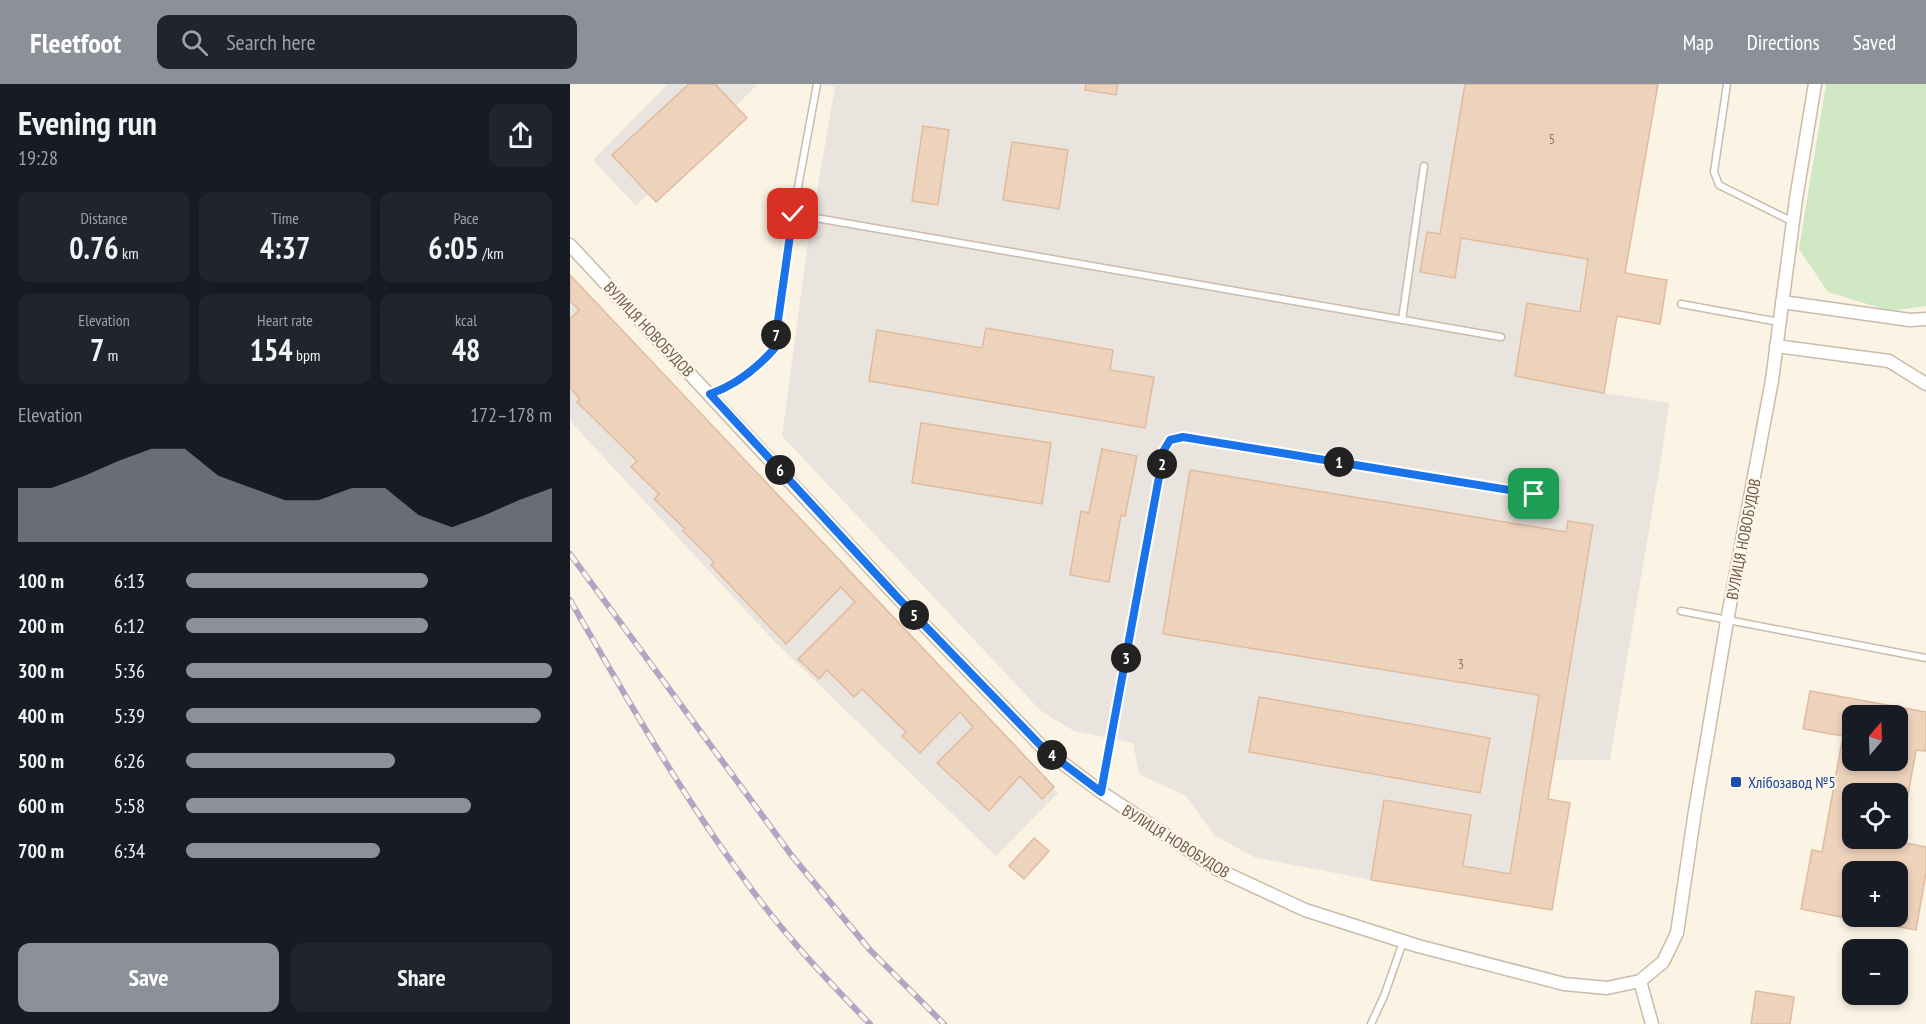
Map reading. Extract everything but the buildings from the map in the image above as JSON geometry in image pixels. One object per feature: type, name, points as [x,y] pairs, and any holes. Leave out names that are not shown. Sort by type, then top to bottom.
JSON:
[{"type":"street","name":"ВУЛИЦЯ НОВОБУДОВ","points":[[570,245],[899,599],[1044,749],[1101,792],[1217,869],[1305,910],[1403,941],[1564,984],[1607,987],[1640,981],[1663,962],[1677,933],[1727,621],[1772,380],[1793,222],[1815,84]]},
{"type":"street","points":[[1782,302],[1910,320],[1926,319]]},
{"type":"street","points":[[1776,346],[1889,361],[1926,384]]},
{"type":"street","points":[[1640,981],[1652,1024]]},
{"type":"lane","points":[[710,394],[728,388],[747,375],[774,349],[793,214],[817,84]]},
{"type":"lane","points":[[1727,84],[1714,172],[1716,179],[1719,185],[1793,222]]},
{"type":"lane","points":[[1402,320],[1424,166]]},
{"type":"lane","points":[[793,214],[1501,337]]},
{"type":"lane","points":[[1681,304],[1779,322]]},
{"type":"lane","points":[[1101,792],[1164,450],[1170,440],[1183,437],[1534,494]]},
{"type":"lane","points":[[1681,611],[1926,658]]},
{"type":"lane","points":[[1373,1023],[1403,941]]},
{"type":"shaded area","points":[[668,84],[758,84],[636,206],[593,160]]},
{"type":"shaded area","points":[[819,84],[1658,84],[1604,393],[1669,403],[1610,760],[1555,760],[1548,799],[1570,803],[1552,910],[1371,880],[1254,857],[1214,835],[1186,796],[1139,774],[1133,743],[1074,731],[1041,711],[782,436],[807,249],[835,87]]},
{"type":"shaded area","points":[[570,282],[1058,793],[996,856],[775,642],[570,421]]},
{"type":"green space","points":[[1826,84],[1926,84],[1926,306],[1890,311],[1828,292],[1799,249]]},
{"type":"railway","points":[[570,554],[792,856],[870,950],[944,1024]]},
{"type":"railway","points":[[570,600],[653,742],[720,846],[788,936],[870,1024]]},
{"type":"place","name":"Хлібозавод №5","points":[[1736,782]]},
{"type":"route","points":[[793,214],[774,349],[747,375],[728,388],[710,394],[899,599],[1044,749],[1101,792],[1164,450],[1170,440],[1183,437],[1534,494]]}]
